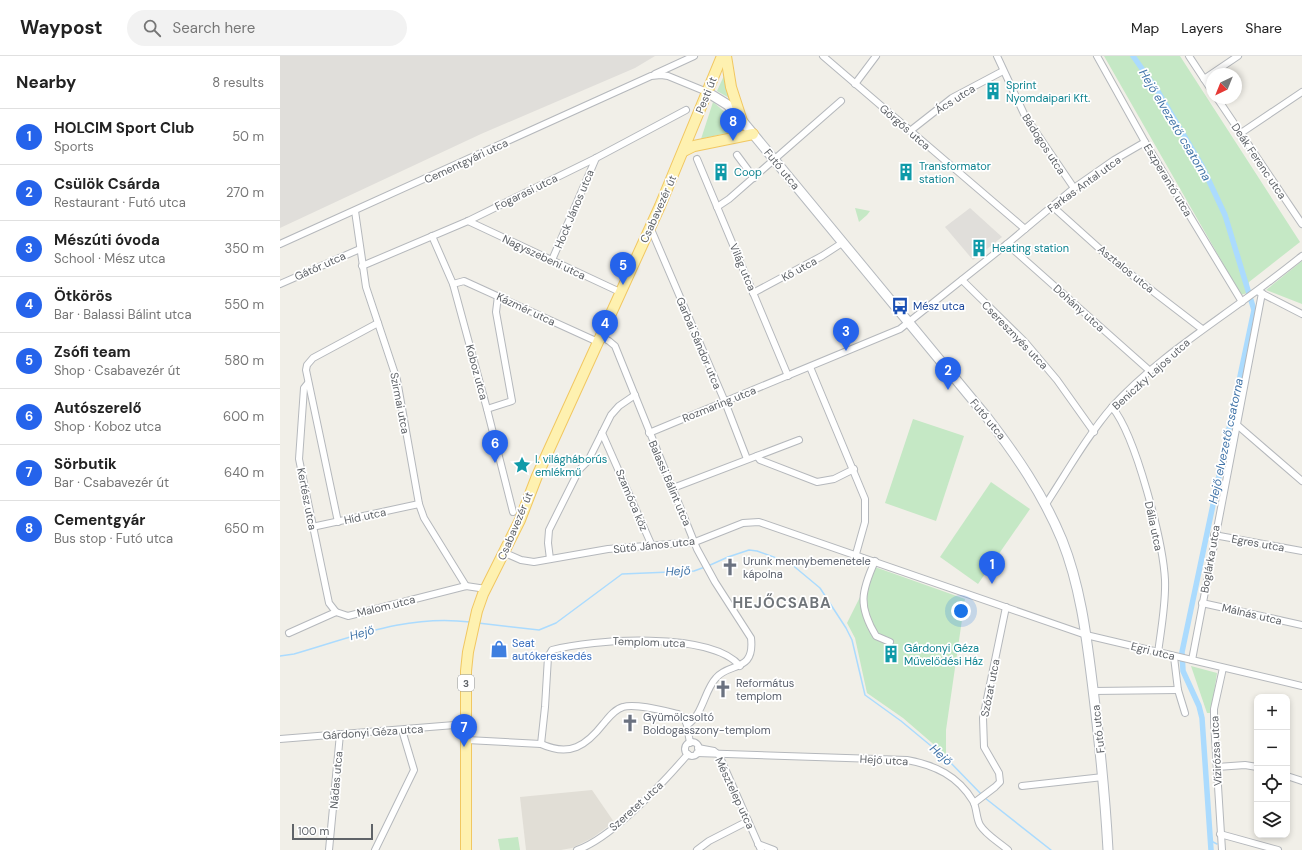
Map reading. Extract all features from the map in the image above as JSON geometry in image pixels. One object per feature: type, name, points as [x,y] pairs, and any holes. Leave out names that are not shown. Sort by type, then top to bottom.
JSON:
[{"type":"main road","name":"Pesti út","points":[[690,134],[722,56]]},
{"type":"main road","points":[[726,56],[730,87],[742,121]]},
{"type":"main road","name":"Futó utca","points":[[707,92],[728,105],[842,242],[1009,445],[1046,504],[1069,561],[1079,596],[1086,635],[1094,691],[1103,778],[1108,850]]},
{"type":"main road","name":"Csabavezér út","points":[[466,850],[466,671],[474,623],[486,589],[520,520],[537,476],[684,151],[690,134]]},
{"type":"main road","points":[[684,151],[694,146],[753,134]]},
{"type":"street","name":"Cementgyári utca","points":[[280,244],[356,212],[694,56]]},
{"type":"street","name":"Görgős utca","points":[[823,56],[1025,229]]},
{"type":"street","name":"Bádogos utca","points":[[996,56],[1025,116],[1074,188]]},
{"type":"street","name":"Eszperantó utca","points":[[1097,56],[1145,142],[1243,301]]},
{"type":"street","points":[[1189,56],[1206,82]]},
{"type":"street","points":[[1204,79],[1238,56]]},
{"type":"street","points":[[855,84],[875,57]]},
{"type":"street","name":"Ács utca","points":[[910,131],[952,98],[1003,71]]},
{"type":"street","name":"Cementgyári utca","points":[[651,76],[668,76],[707,92]]},
{"type":"street","points":[[1241,133],[1302,92]]},
{"type":"street","points":[[717,207],[754,178],[841,101]]},
{"type":"street","name":"Deák Ferenc utca","points":[[1221,104],[1302,224]]},
{"type":"street","name":"Fogarasi utca","points":[[362,266],[468,221],[596,158],[686,110]]},
{"type":"street","name":"Farkas Antal utca","points":[[908,323],[1074,188],[1114,160],[1145,142]]},
{"type":"street","points":[[737,155],[754,178]]},
{"type":"street","name":"Hock János utca","points":[[552,260],[596,158]]},
{"type":"street","name":"Világ utca","points":[[697,159],[788,376]]},
{"type":"street","name":"Asztalos utca","points":[[1052,206],[1111,259],[1202,330]]},
{"type":"street","name":"Szirmai utca","points":[[356,212],[366,287],[397,380],[418,504],[424,518],[466,586]]},
{"type":"street","name":"Nagyszebeni utca","points":[[468,221],[620,292]]},
{"type":"street","name":"Garbai Sándor utca","points":[[650,227],[725,402],[747,459]]},
{"type":"street","name":"Koboz utca","points":[[432,236],[453,284],[513,512]]},
{"type":"street","name":"Kő utca","points":[[753,293],[822,256],[842,242]]},
{"type":"street","name":"Dohány utca","points":[[1007,244],[1150,371]]},
{"type":"street","name":"Gátőr utca","points":[[280,284],[360,249]]},
{"type":"street","name":"Beniczky Lajos utca","points":[[1046,504],[1112,407],[1150,371],[1202,330],[1258,292],[1302,256]]},
{"type":"street","name":"Cseresznyés utca","points":[[962,280],[1029,348],[1057,380],[1094,432]]},
{"type":"street","name":"Kázmér utca","points":[[453,284],[464,281],[599,339]]},
{"type":"street","points":[[1258,292],[1302,314]]},
{"type":"street","name":"Boglárka utca","points":[[1190,660],[1236,424],[1258,292]]},
{"type":"street","points":[[487,409],[512,401],[496,312],[498,296]]},
{"type":"street","points":[[788,376],[900,329],[908,323]]},
{"type":"street","name":"Kertész utca","points":[[338,522],[308,383],[306,370],[307,365],[313,358],[378,324]]},
{"type":"street","name":"Balassi Bálint utca","points":[[599,339],[609,341],[614,346],[703,562],[751,638],[750,655],[740,666]]},
{"type":"street","points":[[810,367],[854,469],[866,506],[865,522],[856,554]]},
{"type":"street","name":"Rozmaring utca","points":[[649,433],[788,376]]},
{"type":"street","name":"Kertész utca","points":[[308,383],[304,388],[299,459],[329,603],[336,612]]},
{"type":"street","points":[[550,559],[548,543],[550,530],[578,470],[588,461],[611,415],[634,395]]},
{"type":"street","name":"Dália utca","points":[[1112,407],[1126,431],[1148,497],[1158,535],[1165,580],[1163,621],[1158,653]]},
{"type":"street","points":[[1236,424],[1302,481]]},
{"type":"street","name":"Szamóca köz","points":[[602,433],[652,546]]},
{"type":"street","points":[[673,488],[799,440]]},
{"type":"street","points":[[757,456],[760,460],[816,482],[834,479],[854,469]]},
{"type":"street","name":"Híd utca","points":[[312,527],[418,504]]},
{"type":"street","name":"Sütő János utca","points":[[505,553],[526,562],[608,549],[695,542],[744,523],[759,522],[856,554],[1006,607]]},
{"type":"street","name":"Egres utca","points":[[1214,535],[1302,551]]},
{"type":"street","points":[[876,561],[863,593],[865,613],[876,636],[890,642]]},
{"type":"street","name":"Malom utca","points":[[336,612],[348,616],[466,586],[486,589]]},
{"type":"street","name":"Málnás utca","points":[[1202,603],[1302,625]]},
{"type":"street","name":"Egri utca","points":[[1006,607],[1086,635],[1302,686]]},
{"type":"street","name":"Szózat utca","points":[[976,801],[1000,782],[999,773],[984,747],[984,718],[1006,607]]},
{"type":"street","points":[[289,633],[307,627],[336,612]]},
{"type":"street","name":"Templom utca","points":[[540,744],[548,657],[552,650],[600,641],[638,640],[692,644],[728,655],[740,666]]},
{"type":"street","points":[[1174,657],[1178,690],[1185,713]]},
{"type":"street","points":[[687,725],[691,722],[706,700],[711,686],[717,676],[740,666]]},
{"type":"street","name":"Vízirózsa utca","points":[[1222,850],[1214,709],[1223,668]]},
{"type":"street","points":[[1094,691],[1178,690]]},
{"type":"street","points":[[467,740],[540,744],[548,747],[570,750],[581,745],[592,737],[615,711],[623,706],[633,706],[678,714],[684,718],[687,725],[690,742],[685,748],[688,754],[692,756],[697,751],[695,743],[690,742]]},
{"type":"street","name":"Gárdonyi Géza utca","points":[[280,739],[467,724]]},
{"type":"street","points":[[374,850],[414,770],[402,730]]},
{"type":"street","name":"Nádas utca","points":[[330,850],[340,734]]},
{"type":"street","name":"Hejő utca","points":[[697,751],[718,755],[907,760],[926,763],[947,773],[976,801],[979,824],[986,832],[1008,850]]},
{"type":"street","name":"Szeretet utca","points":[[580,850],[600,838],[632,811],[659,786],[688,754]]},
{"type":"street","name":"Mésztelep utca","points":[[718,755],[760,847]]},
{"type":"street","points":[[1217,767],[1245,765],[1254,766]]},
{"type":"street","points":[[1290,777],[1302,781]]},
{"type":"street","points":[[1022,786],[1103,778]]},
{"type":"street","points":[[697,850],[720,834],[748,821]]},
{"type":"street","points":[[1220,834],[1278,850]]},
{"type":"street","points":[[760,847],[774,850]]},
{"type":"shaded area","points":[[280,56],[655,56],[635,68],[481,134],[280,228]]},
{"type":"shaded area","points":[[970,208],[1002,237],[973,260],[945,227]]},
{"type":"shaded area","points":[[592,790],[614,822],[592,838],[572,848],[561,850],[526,850],[520,797]]},
{"type":"green space","points":[[1104,56],[1180,56],[1206,96],[1206,104],[1211,104],[1300,242],[1249,282],[1247,293],[1241,295]]},
{"type":"green space","points":[[727,69],[731,99],[717,91]]},
{"type":"green space","points":[[713,102],[739,124],[735,131],[701,139]]},
{"type":"green space","points":[[855,208],[870,211],[859,222]]},
{"type":"green space","points":[[1302,261],[1302,304],[1266,290]]},
{"type":"green space","points":[[913,419],[964,436],[936,521],[885,503]]},
{"type":"green space","points":[[991,482],[1030,509],[978,584],[940,557]]},
{"type":"green space","points":[[875,567],[965,599],[946,730],[946,755],[903,718],[867,693],[855,638],[847,623]]},
{"type":"green space","points":[[1191,666],[1217,673],[1211,713],[1207,713]]},
{"type":"green space","points":[[518,837],[520,850],[500,850],[498,839]]},
{"type":"waterway","name":"Hejő elvezető csatorna","points":[[1133,56],[1157,90],[1202,166],[1225,215],[1254,310],[1182,652],[1183,671],[1199,706],[1202,718],[1211,850]]},
{"type":"waterway","name":"Hejő","points":[[708,566],[749,550],[757,551],[790,563],[820,588],[852,640],[865,695],[901,721],[948,760],[982,795]]},
{"type":"waterway","name":"Hejő","points":[[478,623],[539,630],[556,623],[622,574],[694,571],[705,567]]},
{"type":"waterway","name":"Hejő","points":[[280,656],[294,654],[359,634],[403,624],[447,620],[470,622]]},
{"type":"waterway","name":"Hejő","points":[[985,798],[1051,850]]},
{"type":"waterway","name":"Hejő elvezető csatorna","points":[[1211,841],[1217,844]]},
{"type":"place","name":"Sprint Nyomdaipari Kft.","points":[[993,91]]},
{"type":"place","name":"Cementgyár","points":[[733,141]]},
{"type":"place","name":"Coop","points":[[721,172]]},
{"type":"place","name":"Transformator station","points":[[906,172]]},
{"type":"place","name":"Heating station","points":[[979,248]]},
{"type":"place","name":"Zsófi team","points":[[623,285]]},
{"type":"place","name":"Mész utca","points":[[900,306]]},
{"type":"place","name":"Ötkörös","points":[[605,343]]},
{"type":"place","name":"Mészúti óvoda","points":[[846,351]]},
{"type":"place","name":"Csülök Csárda","points":[[948,390]]},
{"type":"place","name":"Autószerelő","points":[[495,463]]},
{"type":"place","name":"I. világháborús emlékmű","points":[[522,465]]},
{"type":"place","name":"Urunk mennybemenetele kápolna","points":[[730,567]]},
{"type":"place","name":"HOLCIM Sport Club","points":[[992,584]]},
{"type":"place","name":"Seat autókereskedés","points":[[499,649]]},
{"type":"place","name":"Gárdonyi Géza Művelődési Ház","points":[[891,654]]},
{"type":"place","name":"Református templom","points":[[723,689]]},
{"type":"place","name":"Gyümölcsoltó Boldogasszony-templom","points":[[630,723]]},
{"type":"place","name":"Sörbutik","points":[[464,747]]},
{"type":"district","name":"HEJŐCSABA","points":[[782,603]]}]
